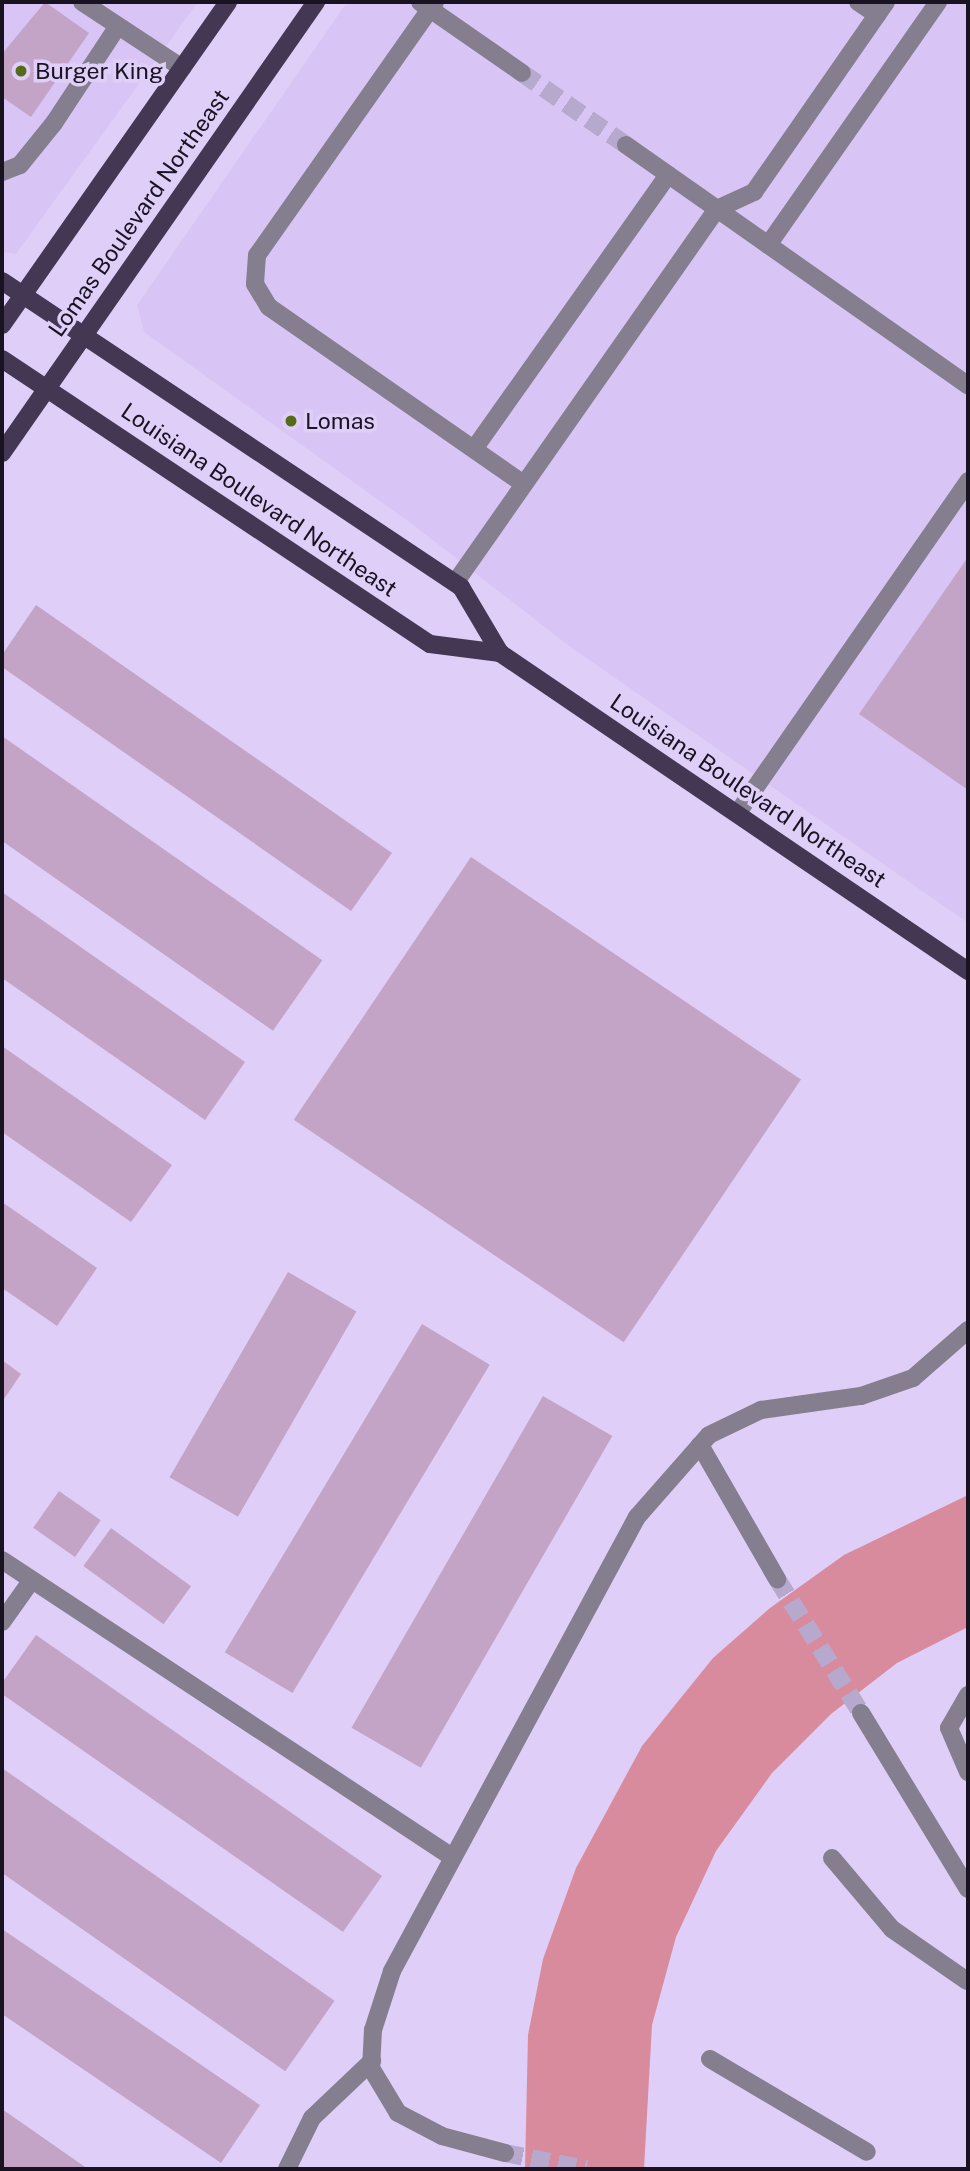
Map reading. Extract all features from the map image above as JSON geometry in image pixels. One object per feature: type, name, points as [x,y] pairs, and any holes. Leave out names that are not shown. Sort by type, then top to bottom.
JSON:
[{"type":"main road","points":[[2,325],[228,2]]},
{"type":"main road","name":"Lomas Boulevard Northeast","points":[[2,453],[316,2]]},
{"type":"main road","name":"Louisiana Boulevard Northeast","points":[[2,281],[86,332],[455,583],[469,594],[500,653]]},
{"type":"main road","name":"Louisiana Boulevard Northeast","points":[[2,359],[49,386],[430,644],[500,653],[739,811],[968,971]]},
{"type":"lane","points":[[82,2],[182,68]]},
{"type":"lane","points":[[455,583],[717,209],[754,192],[881,8],[858,2]]},
{"type":"lane","points":[[768,245],[938,2]]},
{"type":"lane","points":[[523,73],[428,4],[257,256],[255,284],[269,307],[524,484]]},
{"type":"lane","points":[[2,173],[20,165],[54,123],[117,26]]},
{"type":"lane","points":[[626,145],[968,386]]},
{"type":"lane","points":[[474,449],[668,175]]},
{"type":"lane","points":[[739,811],[968,481]]},
{"type":"lane","points":[[505,2152],[442,2136],[398,2113],[372,2061],[373,2030],[392,1971],[637,1517],[700,1444],[761,1409],[861,1396],[913,1378],[968,1330]]},
{"type":"lane","points":[[700,1444],[777,1579]]},
{"type":"lane","points":[[2,1560],[452,1857]]},
{"type":"lane","points":[[2,1622],[31,1581]]},
{"type":"lane","points":[[968,1695],[949,1728],[968,1772]]},
{"type":"lane","points":[[862,1713],[968,1889]]},
{"type":"lane","points":[[832,1858],[892,1929],[967,1981]]},
{"type":"lane","points":[[710,2059],[867,2152]]},
{"type":"lane","points":[[287,2169],[312,2118],[372,2061]]},
{"type":"shaded area","points":[[2,2],[198,2],[16,254],[2,252]]},
{"type":"shaded area","points":[[347,2],[968,2],[968,923],[569,646],[412,524],[144,332],[137,305]]},
{"type":"shaded area","points":[[968,1495],[968,1627],[897,1663],[831,1714],[772,1773],[716,1851],[676,1937],[652,2025],[644,2169],[525,2169],[528,2035],[543,1959],[576,1868],[642,1746],[713,1658],[770,1608],[844,1555]]},
{"type":"building","points":[[45,2],[89,33],[31,117],[2,97],[2,54]]},
{"type":"building","points":[[968,557],[968,790],[859,714]]},
{"type":"building","points":[[36,605],[392,853],[351,911],[2,667],[2,655]]},
{"type":"building","points":[[2,736],[322,960],[273,1031],[2,841]]},
{"type":"building","points":[[471,857],[801,1080],[624,1342],[294,1120]]},
{"type":"building","points":[[2,892],[245,1062],[205,1120],[2,978]]},
{"type":"building","points":[[2,1046],[172,1165],[131,1222],[2,1132]]},
{"type":"building","points":[[2,1202],[97,1268],[57,1326],[2,1288]]},
{"type":"building","points":[[288,1272],[356,1312],[238,1517],[170,1477]]},
{"type":"building","points":[[422,1324],[490,1365],[292,1693],[225,1652]]},
{"type":"building","points":[[2,1360],[21,1374],[2,1402]]},
{"type":"building","points":[[543,1396],[612,1436],[421,1768],[352,1728]]},
{"type":"building","points":[[59,1491],[101,1520],[75,1557],[33,1528]]},
{"type":"building","points":[[111,1528],[191,1586],[163,1624],[83,1566]]},
{"type":"building","points":[[36,1635],[382,1876],[343,1932],[2,1694],[2,1683]]},
{"type":"building","points":[[2,1768],[335,2001],[285,2071],[2,1873]]},
{"type":"building","points":[[2,1929],[260,2105],[221,2163],[2,2014]]},
{"type":"building","points":[[2,2109],[88,2169],[2,2169]]},
{"type":"tunnel","points":[[522,73],[626,145]]},
{"type":"tunnel","points":[[777,1579],[861,1713]]},
{"type":"tunnel","points":[[505,2153],[586,2169]]},
{"type":"place","name":"Burger King","points":[[21,71]]},
{"type":"place","name":"Lomas","points":[[291,421]]}]
